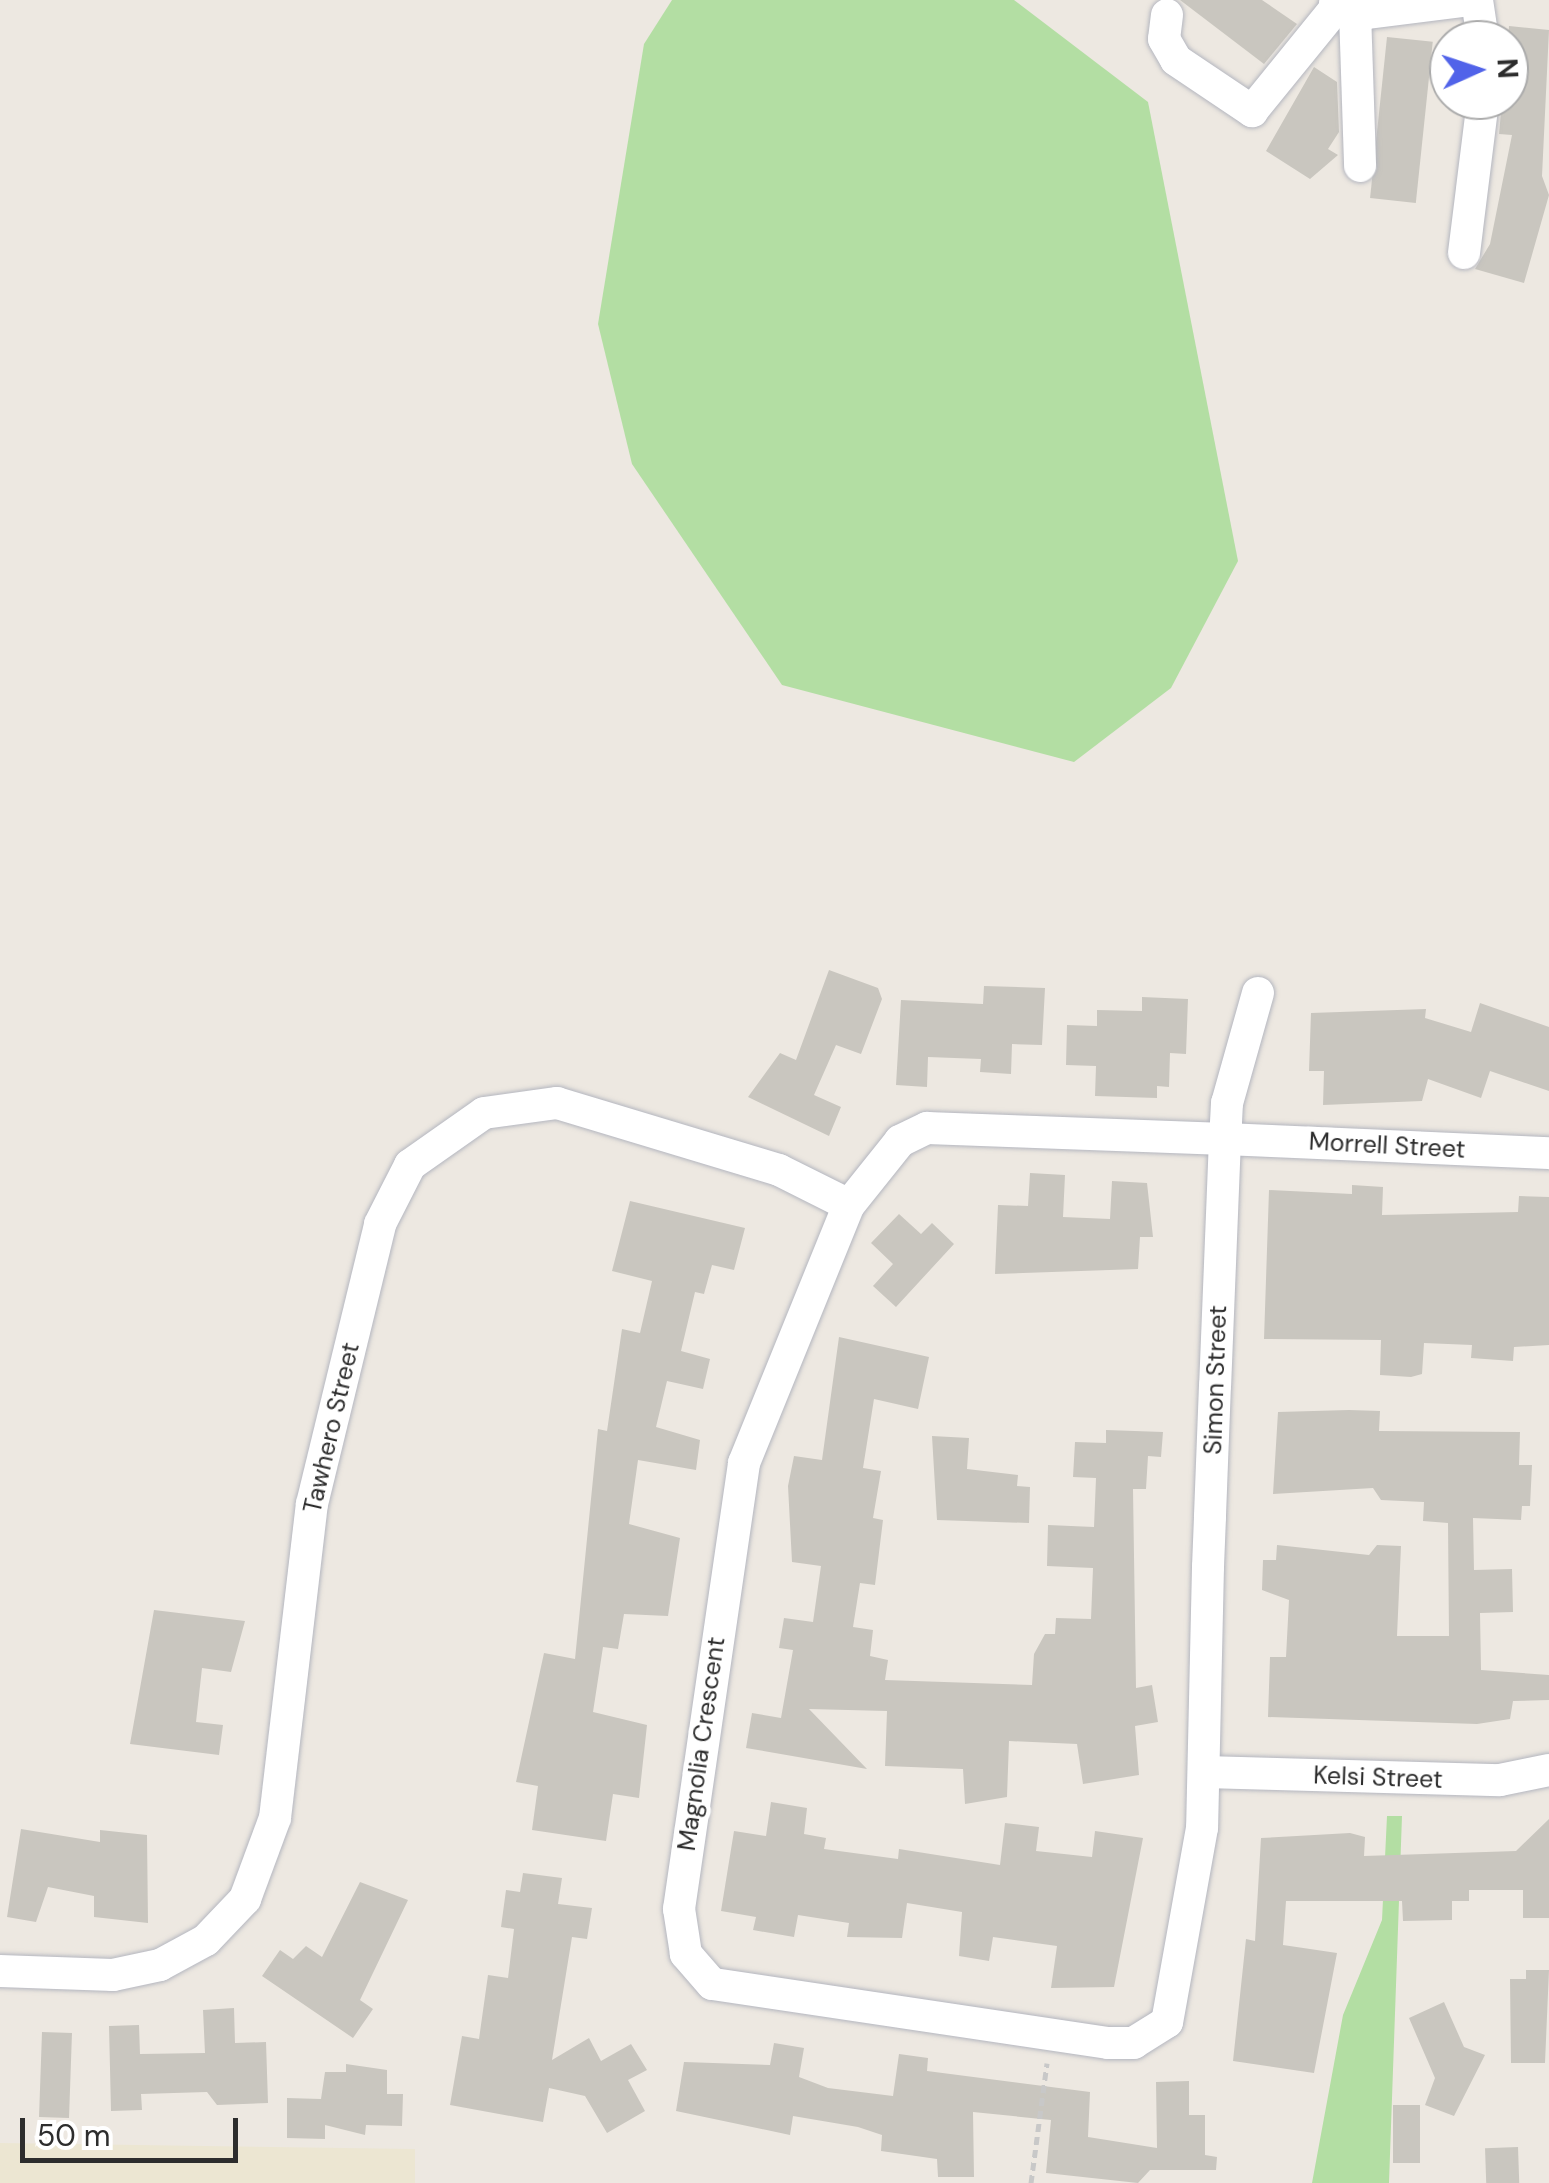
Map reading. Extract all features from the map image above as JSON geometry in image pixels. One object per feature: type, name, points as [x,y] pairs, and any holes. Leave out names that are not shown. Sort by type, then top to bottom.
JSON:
[{"type":"street","points":[[1168,15],[1164,39],[1176,60],[1252,111],[1342,6],[1469,0]]},
{"type":"street","points":[[1342,6],[1360,166]]},
{"type":"street","points":[[1464,253],[1481,120]]},
{"type":"street","name":"Simon Street","points":[[1205,1772],[1225,1138],[1229,1083],[1258,994]]},
{"type":"street","name":"Tawhero Street","points":[[0,1971],[112,1975],[160,1965],[206,1940],[246,1899],[275,1818],[312,1504],[380,1224],[410,1164],[484,1113],[557,1103],[780,1170],[849,1205]]},
{"type":"street","name":"Magnolia Crescent","points":[[1205,1772],[1182,1975],[1167,2022],[1134,2043],[729,1990],[695,1971],[680,1933],[744,1464],[849,1205],[900,1141],[927,1128],[1225,1138]]},
{"type":"street","name":"Morrell Street","points":[[1225,1138],[1549,1153]]},
{"type":"street","name":"Kelsi Street","points":[[1205,1772],[1500,1780],[1549,1770]]},
{"type":"path","points":[[1031,2183],[1050,2035]]},
{"type":"shaded area","points":[[0,2143],[415,2149],[415,2183],[0,2183]]},
{"type":"green space","points":[[672,0],[1014,0],[1148,102],[1238,561],[1171,688],[1074,762],[782,685],[632,464],[598,324],[644,44]]},
{"type":"green space","points":[[1387,1816],[1402,1816],[1389,2183],[1312,2183],[1343,2015],[1382,1920]]},
{"type":"building","points":[[1180,0],[1262,0],[1297,24],[1264,64]]},
{"type":"building","points":[[1529,28],[1549,30],[1542,176],[1549,195],[1524,283],[1475,269],[1490,244],[1512,135],[1499,134],[1500,120],[1529,120]]},
{"type":"building","points":[[1387,37],[1429,41],[1416,203],[1370,198]]},
{"type":"building","points":[[1314,67],[1337,82],[1339,132],[1328,149],[1338,155],[1310,179],[1266,151]]},
{"type":"building","points":[[829,970],[878,988],[882,999],[861,1054],[836,1045],[814,1095],[841,1107],[829,1136],[748,1097],[780,1053],[796,1060]]},
{"type":"building","points":[[984,986],[1045,988],[1042,1045],[1012,1044],[1011,1074],[980,1072],[981,1059],[928,1057],[927,1087],[896,1085],[901,1000],[983,1004]]},
{"type":"building","points":[[1142,997],[1188,999],[1186,1054],[1170,1053],[1169,1087],[1157,1086],[1157,1098],[1095,1096],[1096,1066],[1066,1065],[1067,1025],[1097,1026],[1097,1010],[1142,1011]]},
{"type":"building","points":[[1480,1003],[1549,1027],[1549,1091],[1490,1071],[1481,1098],[1428,1079],[1422,1101],[1323,1105],[1324,1071],[1309,1071],[1311,1013],[1426,1009],[1425,1018],[1471,1032]]},
{"type":"building","points":[[1030,1173],[1065,1175],[1063,1217],[1110,1219],[1112,1181],[1147,1183],[1153,1237],[1140,1237],[1138,1269],[995,1274],[998,1205],[1028,1206]]},
{"type":"building","points":[[1352,1185],[1383,1187],[1382,1215],[1518,1212],[1519,1196],[1549,1197],[1549,1345],[1514,1347],[1513,1361],[1471,1358],[1472,1345],[1424,1343],[1422,1374],[1411,1377],[1380,1375],[1381,1340],[1264,1339],[1269,1190],[1352,1194]]},
{"type":"building","points":[[630,1201],[745,1228],[734,1270],[712,1265],[704,1294],[695,1292],[681,1351],[710,1359],[703,1389],[667,1381],[656,1427],[700,1440],[696,1470],[638,1460],[629,1524],[680,1538],[668,1616],[624,1614],[618,1649],[603,1647],[593,1712],[647,1725],[639,1798],[613,1794],[606,1841],[532,1830],[538,1786],[516,1782],[544,1653],[575,1659],[598,1429],[607,1431],[622,1329],[640,1333],[652,1281],[612,1271]]},
{"type":"building","points":[[899,1214],[921,1234],[932,1223],[954,1244],[896,1307],[873,1286],[893,1264],[871,1243]]},
{"type":"building","points":[[839,1337],[929,1357],[918,1409],[874,1399],[863,1468],[881,1471],[873,1518],[883,1520],[875,1585],[860,1583],[853,1627],[873,1630],[870,1656],[888,1660],[885,1680],[1032,1685],[1034,1654],[1045,1634],[1055,1634],[1056,1618],[1091,1619],[1093,1568],[1047,1566],[1048,1525],[1094,1527],[1096,1478],[1073,1477],[1075,1442],[1106,1443],[1106,1430],[1163,1432],[1161,1457],[1148,1456],[1146,1489],[1133,1489],[1136,1688],[1152,1685],[1158,1722],[1135,1726],[1139,1775],[1083,1784],[1077,1744],[1009,1741],[1007,1797],[965,1804],[963,1769],[885,1766],[887,1711],[809,1709],[867,1769],[746,1748],[752,1713],[781,1718],[793,1650],[779,1648],[784,1618],[813,1622],[821,1566],[792,1562],[788,1486],[794,1456],[822,1460]]},
{"type":"building","points":[[1380,1411],[1379,1431],[1520,1432],[1519,1465],[1532,1465],[1530,1506],[1522,1506],[1521,1520],[1473,1518],[1474,1570],[1512,1569],[1513,1612],[1480,1613],[1481,1670],[1549,1675],[1549,1700],[1513,1701],[1510,1719],[1477,1724],[1268,1717],[1270,1657],[1286,1657],[1289,1600],[1262,1590],[1263,1560],[1276,1560],[1277,1545],[1369,1555],[1377,1545],[1401,1546],[1397,1636],[1449,1636],[1448,1523],[1423,1521],[1424,1502],[1381,1500],[1373,1488],[1273,1494],[1278,1412]]},
{"type":"building","points":[[932,1436],[969,1438],[967,1469],[1018,1475],[1017,1486],[1030,1487],[1029,1523],[937,1520]]},
{"type":"building","points":[[154,1610],[245,1621],[231,1672],[202,1668],[196,1722],[223,1725],[219,1755],[130,1744]]},
{"type":"building","points":[[771,1802],[807,1808],[804,1834],[826,1838],[824,1849],[898,1859],[899,1849],[1000,1865],[1005,1823],[1039,1827],[1036,1851],[1092,1857],[1095,1831],[1143,1838],[1114,1987],[1051,1988],[1057,1946],[993,1937],[989,1961],[959,1956],[962,1912],[907,1903],[902,1938],[847,1937],[849,1923],[798,1915],[794,1937],[753,1930],[756,1917],[721,1911],[734,1831],[766,1836]]},
{"type":"building","points":[[1549,1819],[1549,1918],[1523,1918],[1523,1890],[1469,1890],[1469,1901],[1452,1901],[1452,1920],[1403,1921],[1402,1901],[1286,1901],[1283,1945],[1337,1953],[1314,2073],[1233,2061],[1246,1939],[1255,1941],[1261,1838],[1350,1833],[1365,1837],[1364,1856],[1516,1851]]},
{"type":"building","points":[[21,1829],[100,1842],[100,1830],[147,1835],[148,1923],[94,1917],[94,1896],[48,1887],[36,1922],[7,1917]]},
{"type":"building","points":[[523,1873],[562,1878],[558,1904],[592,1908],[587,1939],[572,1937],[552,2060],[589,2038],[601,2061],[631,2044],[647,2070],[628,2080],[645,2111],[607,2133],[585,2096],[549,2088],[543,2122],[450,2105],[462,2036],[479,2039],[488,1975],[508,1978],[514,1929],[501,1927],[506,1890],[520,1892]]},
{"type":"building","points":[[360,1882],[408,1900],[360,2000],[373,2009],[353,2038],[262,1976],[280,1950],[293,1959],[306,1946],[322,1957]]},
{"type":"building","points":[[1526,1970],[1549,1970],[1545,2063],[1511,2063],[1510,1979],[1526,1979]]},
{"type":"building","points":[[1444,2002],[1464,2047],[1485,2055],[1454,2116],[1425,2105],[1435,2078],[1409,2018]]},
{"type":"building","points":[[234,2008],[235,2043],[266,2042],[268,2103],[217,2105],[207,2092],[141,2094],[142,2110],[111,2111],[109,2026],[139,2025],[140,2054],[205,2053],[203,2010]]},
{"type":"building","points":[[42,2032],[72,2033],[69,2118],[39,2117]]},
{"type":"building","points":[[774,2043],[804,2048],[799,2077],[828,2088],[893,2096],[899,2054],[928,2058],[927,2071],[1090,2092],[1088,2137],[1157,2148],[1156,2082],[1189,2081],[1189,2115],[1205,2115],[1205,2155],[1217,2157],[1216,2170],[1150,2170],[1138,2183],[1046,2173],[1051,2120],[973,2112],[974,2177],[938,2177],[937,2159],[881,2151],[882,2135],[858,2127],[793,2116],[790,2135],[676,2111],[684,2062],[770,2065]]},
{"type":"building","points":[[346,2064],[387,2070],[387,2094],[403,2094],[402,2126],[366,2125],[365,2135],[325,2125],[325,2139],[287,2138],[287,2098],[321,2099],[325,2072],[346,2072]]},
{"type":"building","points":[[1393,2105],[1420,2105],[1420,2163],[1393,2163]]},
{"type":"building","points":[[1518,2147],[1519,2183],[1486,2183],[1485,2148]]}]
